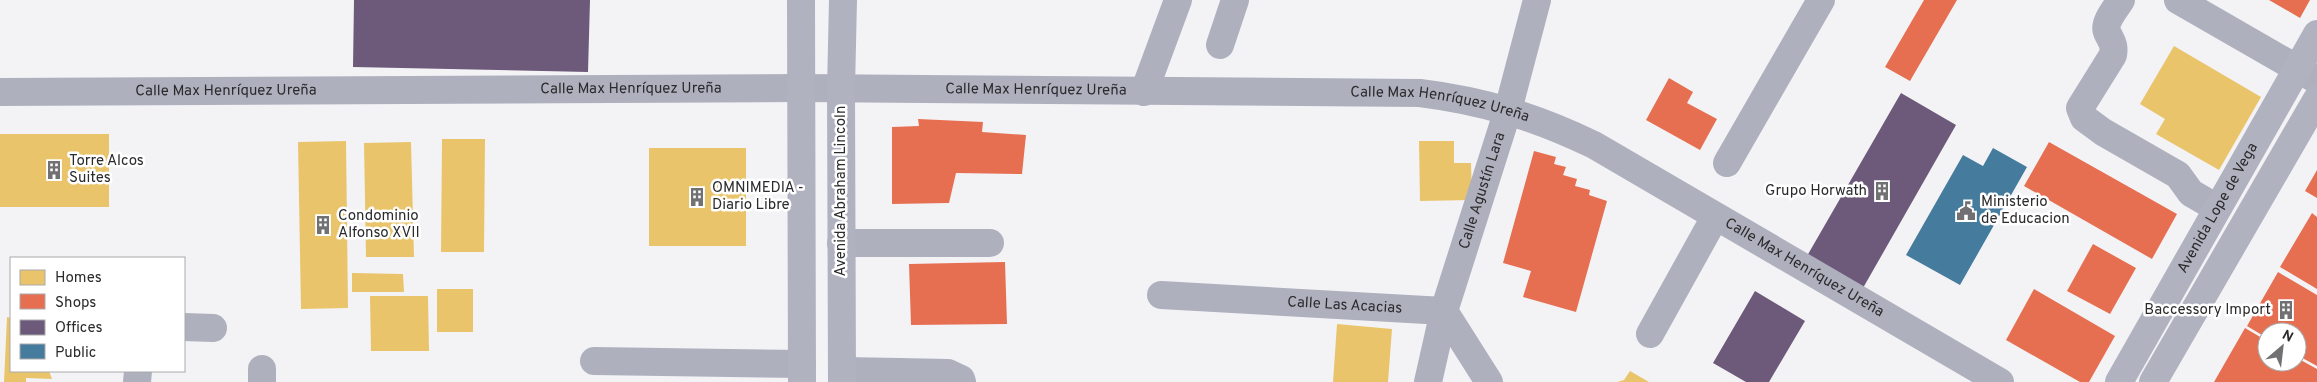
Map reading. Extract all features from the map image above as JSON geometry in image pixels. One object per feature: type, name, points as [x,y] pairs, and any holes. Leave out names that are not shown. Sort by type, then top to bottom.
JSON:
[{"type":"main road","points":[[801,0],[802,373]]},
{"type":"main road","name":"Avenida Abraham Lincoln","points":[[842,377],[841,89],[843,0]]},
{"type":"main road","name":"Avenida Lope de Vega","points":[[2119,382],[2217,208],[2306,74],[2317,34]]},
{"type":"main road","points":[[2153,382],[2317,99]]},
{"type":"street","points":[[1144,92],[1178,0]]},
{"type":"street","points":[[1220,44],[1234,0]]},
{"type":"street","name":"Calle Agustín Lara","points":[[1428,382],[1444,312],[1508,110],[1537,0]]},
{"type":"street","points":[[1727,163],[1821,0]]},
{"type":"street","points":[[2121,0],[2107,24],[2106,31],[2114,47],[2113,55],[2080,108],[2084,118],[2103,132],[2178,176],[2190,193],[2217,208]]},
{"type":"street","points":[[2178,0],[2306,74]]},
{"type":"street","name":"Calle Max Henríquez Ureña","points":[[0,92],[801,88],[1420,94],[1463,99],[1508,110],[1556,127],[1594,145],[2000,382]]},
{"type":"street","points":[[1650,334],[1715,217]]},
{"type":"street","points":[[841,243],[990,243]]},
{"type":"street","name":"Calle Las Acacias","points":[[1161,295],[1444,312]]},
{"type":"street","points":[[1444,312],[1489,382]]},
{"type":"street","points":[[185,327],[213,328]]},
{"type":"street","points":[[594,361],[802,373]]},
{"type":"street","points":[[842,377],[900,377],[948,373],[961,379],[962,382]]},
{"type":"building: Homes","points":[[2174,46],[2261,97],[2219,170],[2156,134],[2165,119],[2140,104]]},
{"type":"building: Homes","name":"Torre Alcos Suites","points":[[0,134],[109,134],[109,207],[0,207]]},
{"type":"building: Homes","points":[[442,139],[485,139],[484,252],[441,252]]},
{"type":"building: Homes","name":"Condominio Alfonso XVII","points":[[346,141],[348,308],[301,309],[298,142]]},
{"type":"building: Homes","points":[[1419,141],[1454,141],[1454,163],[1471,163],[1472,200],[1420,201]]},
{"type":"building: Homes","points":[[411,142],[414,257],[366,257],[364,143]]},
{"type":"building: Homes","name":"OMNIMEDIA - Diario Libre","points":[[649,148],[746,148],[746,246],[649,246]]},
{"type":"building: Homes","points":[[352,273],[403,274],[404,292],[352,292]]},
{"type":"building: Homes","points":[[437,289],[473,289],[473,332],[437,332]]},
{"type":"building: Homes","points":[[370,296],[428,296],[429,351],[371,351]]},
{"type":"building: Homes","points":[[7,317],[10,318],[10,372],[49,372],[52,379],[26,378],[26,382],[4,382]]},
{"type":"building: Homes","points":[[1337,324],[1392,329],[1388,382],[1333,382]]},
{"type":"building: Homes","points":[[1630,371],[1649,382],[1617,382],[1624,380]]},
{"type":"building: Shops","points":[[1924,0],[1957,0],[1910,81],[1885,67]]},
{"type":"building: Shops","points":[[2269,0],[2310,0],[2300,18]]},
{"type":"building: Shops","points":[[1669,78],[1693,92],[1687,103],[1717,119],[1700,150],[1646,120]]},
{"type":"building: Shops","points":[[918,119],[983,122],[982,132],[1026,135],[1022,174],[956,173],[949,203],[892,204],[892,127],[919,126]]},
{"type":"building: Shops","points":[[2049,142],[2177,214],[2152,259],[2024,186]]},
{"type":"building: Shops","points":[[1534,151],[1556,157],[1554,164],[1566,167],[1563,175],[1577,179],[1575,186],[1590,190],[1589,195],[1607,201],[1576,312],[1523,297],[1531,271],[1503,263]]},
{"type":"building: Shops","points":[[2317,170],[2317,198],[2305,191]]},
{"type":"building: Shops","points":[[2312,213],[2317,217],[2317,289],[2280,267]]},
{"type":"building: Shops","points":[[2093,244],[2136,268],[2110,314],[2067,291]]},
{"type":"building: Shops","points":[[1005,262],[1007,324],[911,325],[909,264]]},
{"type":"building: Shops","name":"Baccessory Import","points":[[2278,272],[2317,295],[2317,366],[2307,360],[2307,322],[2257,322],[2257,332],[2247,326]]},
{"type":"building: Shops","points":[[2034,289],[2115,336],[2089,382],[2080,382],[2006,340]]},
{"type":"building: Shops","points":[[2245,328],[2257,335],[2257,372],[2307,372],[2307,364],[2317,369],[2317,382],[2214,382]]},
{"type":"building: Offices","points":[[354,0],[590,0],[588,72],[353,67]]},
{"type":"building: Offices","name":"Grupo Horwath","points":[[1901,93],[1956,125],[1863,288],[1807,256]]},
{"type":"building: Offices","points":[[1755,291],[1805,321],[1769,382],[1746,382],[1713,363]]},
{"type":"building: Public","name":"Ministerio de Educacion","points":[[1993,148],[2027,167],[1960,285],[1906,255],[1963,155],[1983,166]]},
{"type":"place","name":"Torre Alcos Suites","points":[[54,170]]},
{"type":"place","name":"Grupo Horwath","points":[[1882,191]]},
{"type":"place","name":"OMNIMEDIA - Diario Libre","points":[[697,197]]},
{"type":"place","name":"Ministerio de Educacion","points":[[1966,211]]},
{"type":"place","name":"Condominio Alfonso XVII","points":[[323,225]]},
{"type":"place","name":"Baccessory Import","points":[[2286,310]]}]
